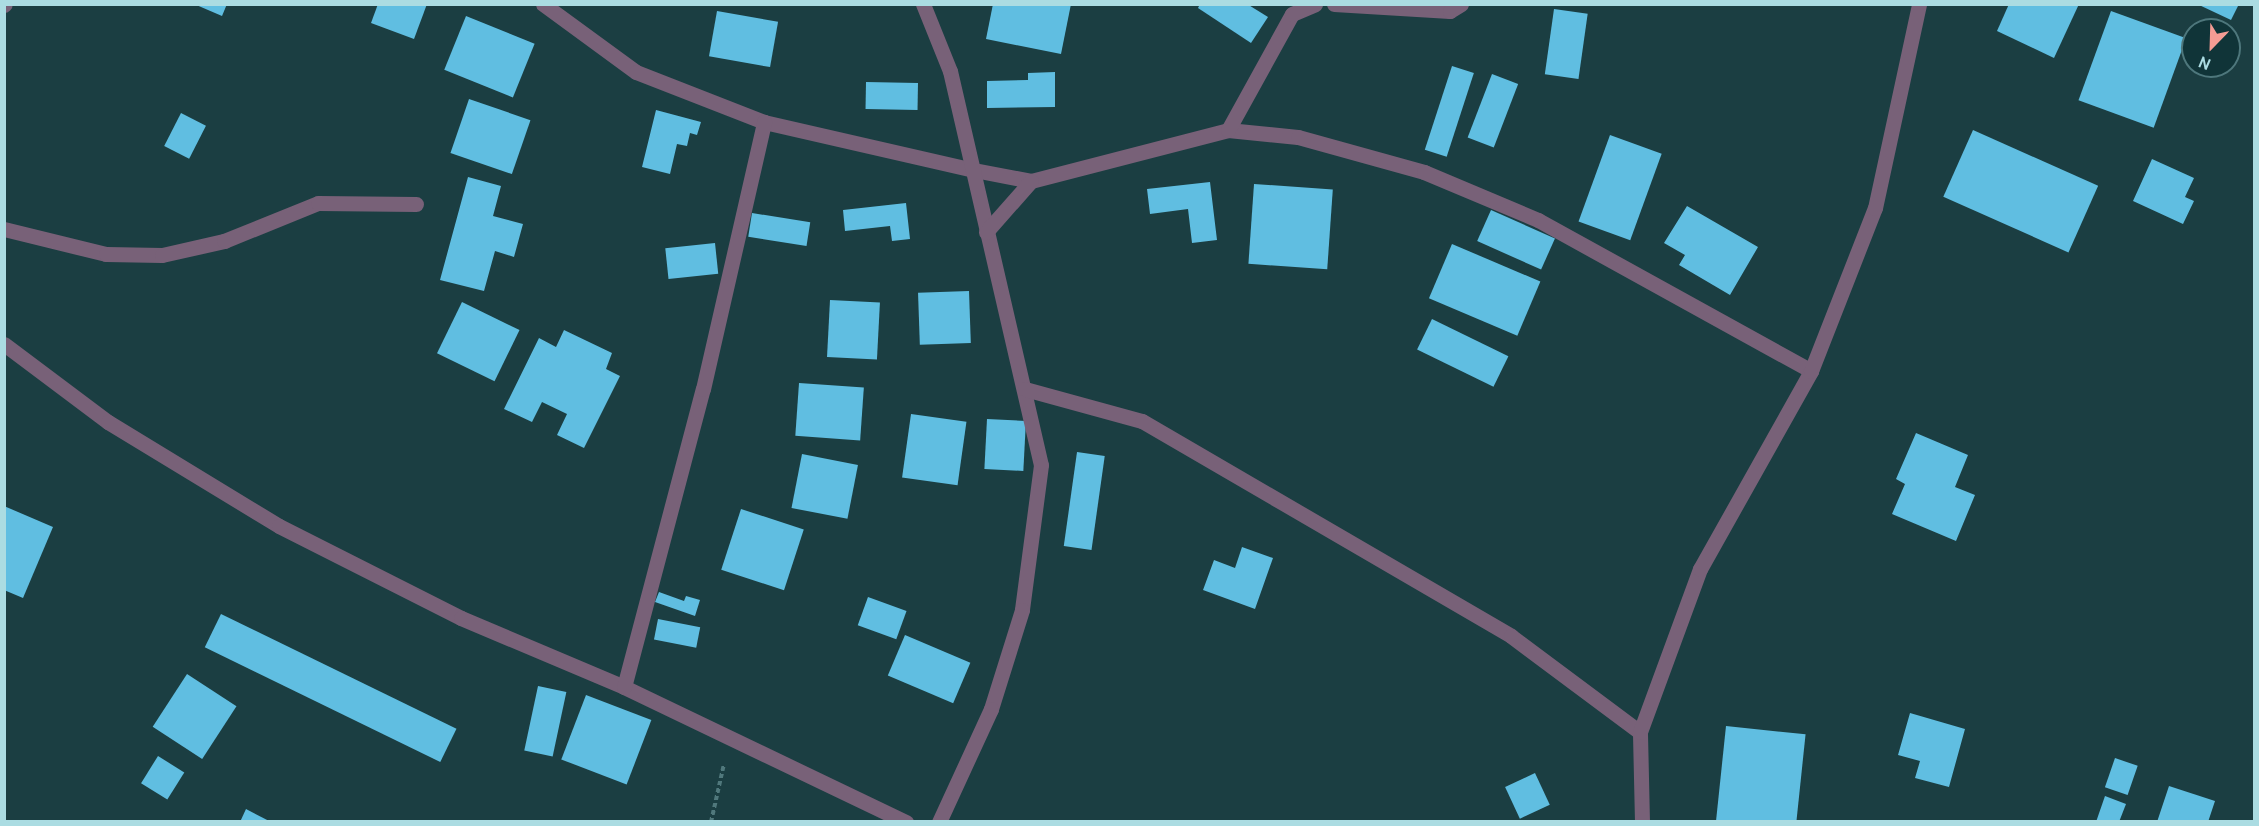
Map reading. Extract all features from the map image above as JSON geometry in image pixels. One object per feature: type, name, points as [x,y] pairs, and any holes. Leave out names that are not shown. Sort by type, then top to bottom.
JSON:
[{"type":"street","points":[[543,4],[636,72],[764,122],[1030,181],[1228,130],[1298,137],[1424,172],[1538,220],[1811,371]]},
{"type":"street","points":[[923,4],[950,70],[1041,465],[1022,610],[991,709],[939,822]]},
{"type":"street","points":[[1228,130],[1292,14],[1315,4]]},
{"type":"street","points":[[1334,4],[1450,11],[1461,4]]},
{"type":"street","points":[[1642,822],[1640,732],[1700,568],[1811,371],[1875,208],[1919,4]]},
{"type":"street","points":[[624,687],[703,389],[764,122]]},
{"type":"street","points":[[986,232],[1030,181]]},
{"type":"street","points":[[4,230],[105,254],[162,255],[224,241],[318,202],[416,204]]},
{"type":"street","points":[[4,344],[108,422],[279,526],[461,618],[624,687],[906,822]]},
{"type":"street","points":[[1025,389],[1142,421],[1511,636],[1640,732]]},
{"type":"path","points":[[711,822],[729,738]]},
{"type":"building","points":[[194,4],[227,4],[222,16]]},
{"type":"building","points":[[378,4],[427,4],[414,39],[371,23]]},
{"type":"building","points":[[993,4],[1071,4],[1061,54],[986,39]]},
{"type":"building","points":[[1200,4],[1247,4],[1268,17],[1251,43],[1198,8]]},
{"type":"building","points":[[2009,4],[2079,4],[2054,58],[1997,31]]},
{"type":"building","points":[[2197,4],[2239,4],[2232,18],[2227,18]]},
{"type":"building","points":[[1554,9],[1588,14],[1578,79],[1545,74]]},
{"type":"building","points":[[717,11],[778,22],[770,67],[709,56]]},
{"type":"building","points":[[2111,11],[2181,36],[2181,53],[2154,128],[2079,100]]},
{"type":"building","points":[[466,16],[535,44],[513,97],[444,70]]},
{"type":"building","points":[[1452,66],[1474,73],[1447,157],[1425,150]]},
{"type":"building","points":[[1055,72],[1055,107],[987,108],[987,81],[1028,80],[1028,73]]},
{"type":"building","points":[[1492,74],[1518,84],[1494,148],[1468,137]]},
{"type":"building","points":[[866,82],[918,83],[918,110],[866,109]]},
{"type":"building","points":[[469,99],[530,120],[512,174],[450,153]]},
{"type":"building","points":[[656,110],[701,122],[697,135],[690,133],[687,146],[677,144],[670,174],[642,167]]},
{"type":"building","points":[[181,113],[206,126],[189,159],[164,146]]},
{"type":"building","points":[[1973,130],[2098,186],[2068,252],[1943,197]]},
{"type":"building","points":[[1610,135],[1662,154],[1630,240],[1579,221]]},
{"type":"building","points":[[2152,159],[2194,178],[2185,197],[2194,201],[2183,224],[2133,201]]},
{"type":"building","points":[[468,177],[501,186],[493,216],[523,224],[514,257],[495,251],[484,291],[440,280]]},
{"type":"building","points":[[1210,182],[1217,240],[1192,243],[1188,209],[1150,214],[1147,189]]},
{"type":"building","points":[[1254,184],[1333,190],[1327,269],[1248,264]]},
{"type":"building","points":[[906,203],[910,239],[892,241],[890,226],[845,231],[843,210]]},
{"type":"building","points":[[1687,206],[1758,247],[1730,295],[1679,265],[1685,255],[1664,243]]},
{"type":"building","points":[[1491,210],[1555,238],[1541,270],[1477,241]]},
{"type":"building","points":[[752,213],[810,222],[807,246],[748,237]]},
{"type":"building","points":[[715,243],[718,274],[669,279],[665,248]]},
{"type":"building","points":[[1452,244],[1540,282],[1517,336],[1429,298]]},
{"type":"building","points":[[969,291],[971,343],[920,345],[918,293]]},
{"type":"building","points":[[830,300],[880,303],[877,360],[827,357]]},
{"type":"building","points":[[462,302],[520,330],[495,381],[437,353]]},
{"type":"building","points":[[1432,319],[1508,356],[1493,387],[1417,350]]},
{"type":"building","points":[[564,330],[612,353],[606,369],[620,376],[584,448],[557,435],[567,414],[542,402],[532,422],[504,409],[539,338],[556,347]]},
{"type":"building","points":[[799,383],[864,388],[860,440],[795,436]]},
{"type":"building","points":[[911,414],[966,422],[958,485],[902,477]]},
{"type":"building","points":[[987,419],[1026,421],[1023,471],[984,469]]},
{"type":"building","points":[[1916,433],[1968,455],[1955,487],[1975,495],[1956,541],[1892,514],[1905,484],[1896,479]]},
{"type":"building","points":[[1077,452],[1105,456],[1092,550],[1064,546]]},
{"type":"building","points":[[802,454],[858,465],[847,519],[792,508]]},
{"type":"building","points":[[4,506],[53,527],[23,598],[4,590]]},
{"type":"building","points":[[741,509],[804,529],[784,590],[721,570]]},
{"type":"building","points":[[1242,547],[1273,558],[1255,609],[1203,590],[1214,560],[1235,568]]},
{"type":"building","points":[[659,592],[684,601],[686,596],[700,600],[695,616],[655,602]]},
{"type":"building","points":[[868,597],[907,611],[896,639],[858,625]]},
{"type":"building","points":[[221,614],[456,729],[440,762],[205,647]]},
{"type":"building","points":[[658,619],[700,627],[696,648],[654,640]]},
{"type":"building","points":[[905,635],[970,663],[953,703],[888,676]]},
{"type":"building","points":[[187,674],[236,706],[202,759],[153,727]]},
{"type":"building","points":[[538,686],[566,692],[553,757],[524,751]]},
{"type":"building","points":[[586,695],[651,720],[627,785],[561,759]]},
{"type":"building","points":[[1910,713],[1965,729],[1949,787],[1915,778],[1920,761],[1898,755]]},
{"type":"building","points":[[1726,726],[1806,734],[1796,822],[1716,821]]},
{"type":"building","points":[[158,756],[184,772],[167,800],[141,783]]},
{"type":"building","points":[[2115,758],[2138,766],[2128,795],[2105,787]]},
{"type":"building","points":[[1535,773],[1550,805],[1520,819],[1505,787]]},
{"type":"building","points":[[2169,786],[2215,801],[2208,822],[2157,822]]},
{"type":"building","points":[[2105,796],[2126,804],[2119,822],[2096,822]]},
{"type":"building","points":[[246,809],[271,822],[240,822]]}]
